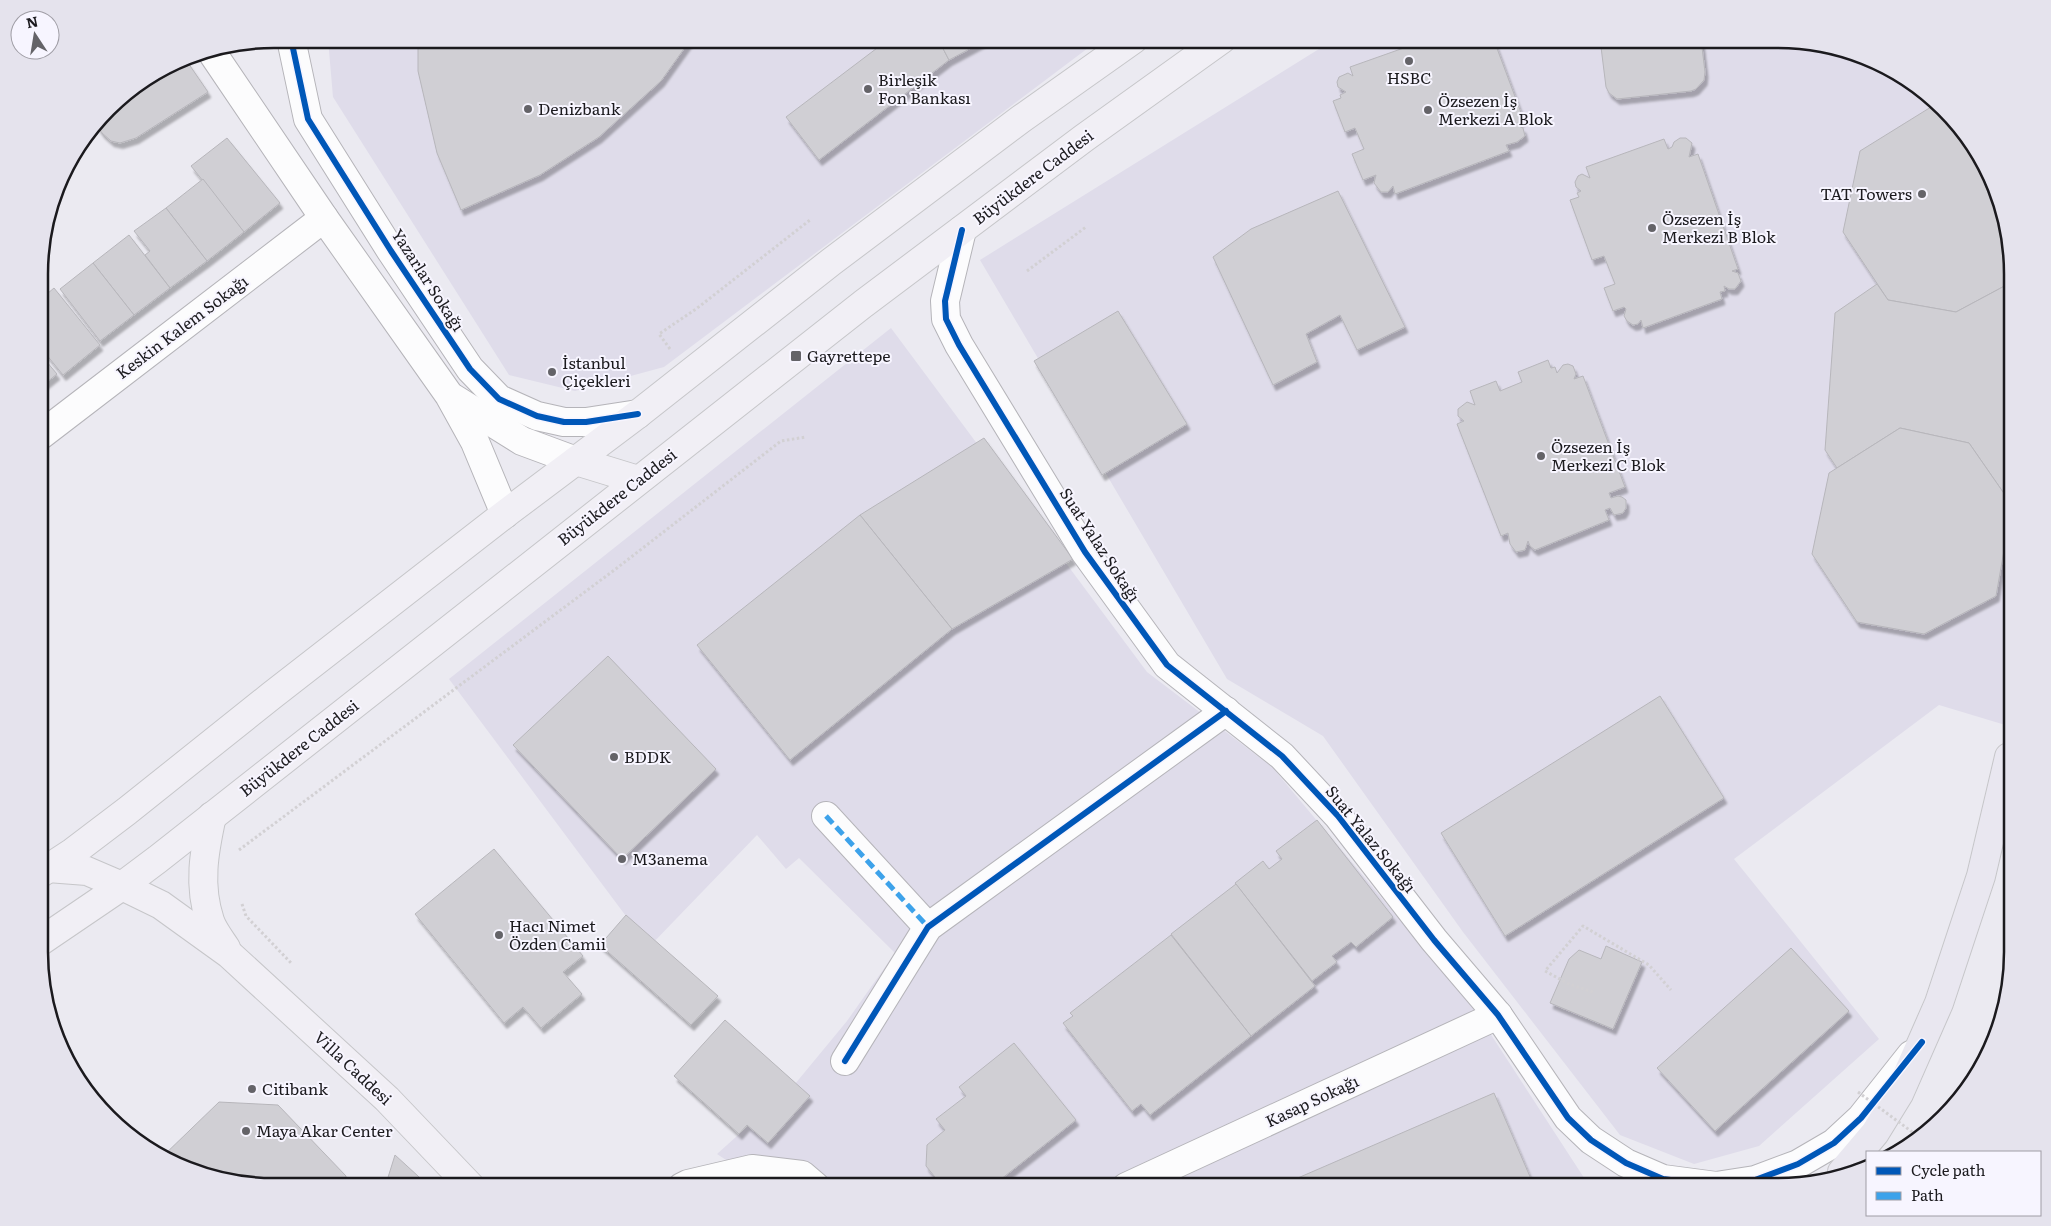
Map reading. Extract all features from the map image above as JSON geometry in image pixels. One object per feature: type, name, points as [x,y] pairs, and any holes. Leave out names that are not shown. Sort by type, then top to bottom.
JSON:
[{"type":"highway","points":[[1846,1168],[1880,1125],[1899,1094],[1939,1003],[1981,876],[2004,778]]},
{"type":"main road","points":[[48,868],[127,811],[505,514],[638,414],[831,262],[1021,119],[1121,48]]},
{"type":"main road","points":[[1196,57],[1209,48]]},
{"type":"main road","points":[[1196,57],[1220,48]]},
{"type":"main road","name":"Büyükdere Caddesi","points":[[48,936],[122,886],[863,304],[1196,57]]},
{"type":"main road","points":[[576,461],[638,480]]},
{"type":"main road","points":[[212,816],[202,866],[203,892],[211,922],[229,954]]},
{"type":"main road","points":[[48,871],[87,871],[122,886],[160,905],[229,954]]},
{"type":"main road","name":"Villa Caddesi","points":[[229,954],[388,1099],[463,1178]]},
{"type":"street","name":"Yazarlar Sokağı","points":[[293,48],[308,119],[470,369],[499,399],[537,416],[564,422],[586,422],[638,414]]},
{"type":"street","points":[[214,55],[363,275],[449,395],[475,442],[505,514]]},
{"type":"street","name":"Keskin Kalem Sokağı","points":[[48,430],[324,218]]},
{"type":"street","name":"Suat Yalaz Sokağı","points":[[962,230],[945,301],[946,319],[959,345],[1086,552],[1131,617],[1168,665],[1282,756],[1338,816],[1434,940],[1498,1015],[1568,1118],[1590,1140],[1626,1163],[1661,1178]]},
{"type":"street","points":[[363,275],[392,251]]},
{"type":"street","points":[[449,395],[522,441],[576,461]]},
{"type":"street","points":[[845,1061],[928,927],[1226,711]]},
{"type":"street","points":[[826,816],[928,927]]},
{"type":"street","name":"Kasap Sokağı","points":[[1145,1178],[1498,1015]]},
{"type":"street","name":"Suat Yalaz Sokağı","points":[[1760,1178],[1798,1164],[1834,1143],[1861,1118],[1922,1042]]},
{"type":"street","points":[[714,1178],[752,1169],[802,1176],[805,1178]]},
{"type":"path","points":[[688,374],[659,334],[696,309],[810,220]]},
{"type":"path","points":[[1027,271],[1086,227]]},
{"type":"path","points":[[235,853],[609,574],[781,441],[806,437]]},
{"type":"path","points":[[240,900],[246,916],[293,965]]},
{"type":"path","points":[[1593,992],[1569,984],[1545,971],[1583,926],[1650,965],[1671,990]]},
{"type":"path","points":[[1858,1092],[1914,1133]]},
{"type":"shaded area","points":[[329,48],[1088,48],[664,367],[575,391],[509,375],[333,97]]},
{"type":"shaded area","points":[[1321,48],[1807,49],[1836,55],[1864,65],[1890,78],[1915,94],[1957,136],[1973,161],[1986,187],[1996,215],[2002,244],[2004,274],[2004,725],[1939,705],[1734,859],[1879,1039],[1759,1146],[1694,1164],[1620,1135],[1463,932],[1323,736],[1227,679],[980,260]]},
{"type":"shaded area","points":[[891,328],[1147,672],[1272,767],[1473,1007],[1584,1178],[753,1178],[717,1154],[795,1084],[847,1021],[895,953],[799,858],[786,869],[757,835],[649,947],[449,679]]},
{"type":"building","name":"Denizbank","points":[[418,48],[685,48],[661,81],[599,137],[540,175],[461,210],[437,153],[418,71]]},
{"type":"building","name":"Birleşik Fon Bankası","points":[[877,48],[943,48],[949,60],[819,160],[786,117]]},
{"type":"building","points":[[943,48],[971,48],[949,60]]},
{"type":"building","name":"Özsezen İş Merkezi A Blok","points":[[1404,48],[1497,48],[1523,118],[1515,124],[1523,128],[1525,136],[1517,142],[1506,145],[1509,151],[1395,194],[1393,186],[1388,192],[1381,192],[1374,183],[1376,175],[1363,180],[1352,154],[1364,149],[1355,128],[1345,132],[1333,101],[1341,98],[1340,95],[1346,92],[1338,87],[1337,82],[1339,77],[1348,73],[1353,76],[1350,67]]},
{"type":"building","points":[[1601,48],[1702,48],[1704,80],[1696,89],[1617,99],[1609,93],[1606,87]]},
{"type":"building","points":[[189,64],[208,92],[136,138],[120,143],[111,141],[100,130],[136,94],[161,78],[187,65]]},
{"type":"building","name":"TAT Towers","points":[[1930,108],[1937,114],[1957,136],[1973,161],[1986,187],[1996,215],[2002,244],[2004,286],[1956,312],[1888,300],[1843,232],[1860,151]]},
{"type":"building","points":[[227,138],[280,203],[244,232],[191,166]]},
{"type":"building","name":"Özsezen İş Merkezi B Blok","points":[[1680,138],[1686,138],[1692,143],[1689,157],[1698,154],[1738,269],[1732,271],[1738,273],[1741,281],[1735,289],[1729,289],[1724,286],[1725,291],[1720,292],[1722,299],[1643,328],[1641,320],[1638,324],[1633,325],[1627,321],[1624,316],[1626,309],[1624,307],[1613,311],[1604,288],[1615,284],[1604,256],[1592,260],[1570,200],[1579,197],[1577,193],[1581,191],[1576,187],[1575,182],[1578,176],[1582,174],[1590,178],[1586,167],[1664,139],[1668,149]]},
{"type":"building","points":[[203,179],[244,232],[207,261],[166,208]]},
{"type":"building","points":[[1338,191],[1405,327],[1357,350],[1340,315],[1306,334],[1317,362],[1273,385],[1213,257],[1251,229]]},
{"type":"building","points":[[166,208],[207,261],[170,288],[145,255],[150,251],[134,231]]},
{"type":"building","points":[[129,235],[170,288],[134,315],[93,263]]},
{"type":"building","points":[[93,263],[134,315],[100,341],[60,289]]},
{"type":"building","points":[[1877,284],[1888,300],[1956,312],[2004,286],[2004,493],[1969,443],[1900,428],[1837,468],[1825,450],[1835,313]]},
{"type":"building","points":[[54,288],[100,345],[63,375],[48,357],[48,293]]},
{"type":"building","points":[[1118,311],[1187,424],[1102,475],[1034,361]]},
{"type":"building","name":"Özsezen İş Merkezi C Blok","points":[[1548,360],[1551,368],[1555,367],[1557,373],[1563,365],[1568,364],[1573,366],[1576,374],[1574,379],[1583,376],[1625,487],[1609,493],[1611,498],[1618,496],[1626,500],[1626,508],[1623,513],[1614,515],[1610,508],[1605,510],[1609,520],[1535,550],[1528,541],[1525,550],[1516,552],[1510,544],[1508,533],[1501,536],[1457,424],[1464,421],[1458,416],[1458,409],[1467,402],[1475,405],[1470,391],[1496,381],[1500,391],[1522,382],[1518,372]]},
{"type":"building","points":[[48,363],[57,374],[48,381]]},
{"type":"building","points":[[1900,428],[1969,443],[2004,493],[2004,550],[1996,596],[1924,634],[1857,622],[1812,554],[1829,473]]},
{"type":"building","points":[[984,438],[1073,559],[952,629],[860,515]]},
{"type":"building","points":[[860,515],[952,629],[790,760],[697,645]]},
{"type":"building","name":"BDDK","points":[[608,656],[716,769],[622,859],[513,745]]},
{"type":"building","points":[[1660,696],[1724,798],[1505,936],[1441,833]]},
{"type":"building","points":[[1317,820],[1393,917],[1356,947],[1351,942],[1332,956],[1337,962],[1312,981],[1235,883],[1263,861],[1269,869],[1282,859],[1276,851]]},
{"type":"building","name":"Hacı Nimet Özden Camii","points":[[494,849],[583,956],[563,972],[582,994],[541,1028],[523,1007],[504,1023],[415,914]]},
{"type":"building","points":[[1236,884],[1315,986],[1251,1036],[1171,934]]},
{"type":"building","points":[[626,915],[718,996],[691,1025],[600,945]]},
{"type":"building","points":[[1171,935],[1251,1036],[1150,1115],[1141,1104],[1132,1111],[1063,1023],[1073,1016],[1070,1013]]},
{"type":"building","points":[[1606,946],[1642,962],[1613,1029],[1550,1003],[1569,959],[1579,950],[1601,959]]},
{"type":"building","points":[[1791,948],[1849,1011],[1715,1131],[1657,1068]]},
{"type":"building","points":[[725,1020],[810,1096],[768,1143],[747,1125],[739,1134],[674,1076]]},
{"type":"building","points":[[1014,1043],[1076,1120],[1002,1178],[936,1178],[926,1166],[927,1145],[945,1130],[936,1119],[966,1096],[959,1087]]},
{"type":"building","points":[[1494,1093],[1531,1178],[1298,1178]]},
{"type":"building","name":"Maya Akar Center","points":[[219,1102],[278,1105],[346,1178],[244,1177],[215,1171],[168,1152]]},
{"type":"building","points":[[395,1155],[420,1178],[388,1178]]},
{"type":"marked path","points":[[826,816],[928,927]]},
{"type":"cycle path","points":[[293,48],[308,119],[391,251],[470,369],[499,399],[537,416],[564,422],[586,422],[638,414]]},
{"type":"cycle path","points":[[962,230],[945,301],[946,319],[959,345],[1085,552],[1167,665],[1282,756],[1338,816],[1434,940],[1498,1015],[1568,1118],[1591,1140],[1626,1163],[1661,1178]]},
{"type":"cycle path","points":[[845,1061],[928,927],[1226,711]]},
{"type":"cycle path","points":[[1760,1178],[1798,1164],[1834,1143],[1861,1118],[1922,1042]]},
{"type":"place","name":"HSBC","points":[[1409,61]]},
{"type":"place","name":"Birleşik Fon Bankası","points":[[868,89]]},
{"type":"place","name":"Denizbank","points":[[528,109]]},
{"type":"place","name":"Özsezen İş Merkezi A Blok","points":[[1428,110]]},
{"type":"place","name":"TAT Towers","points":[[1922,194]]},
{"type":"place","name":"Özsezen İş Merkezi B Blok","points":[[1652,228]]},
{"type":"place","name":"Gayrettepe","points":[[796,356]]},
{"type":"place","name":"İstanbul Çiçekleri","points":[[552,372]]},
{"type":"place","name":"Özsezen İş Merkezi C Blok","points":[[1541,456]]},
{"type":"place","name":"BDDK","points":[[614,757]]},
{"type":"place","name":"M3anema","points":[[622,859]]},
{"type":"place","name":"Hacı Nimet Özden Camii","points":[[499,935]]},
{"type":"place","name":"Citibank","points":[[252,1089]]},
{"type":"place","name":"Maya Akar Center","points":[[246,1131]]}]
